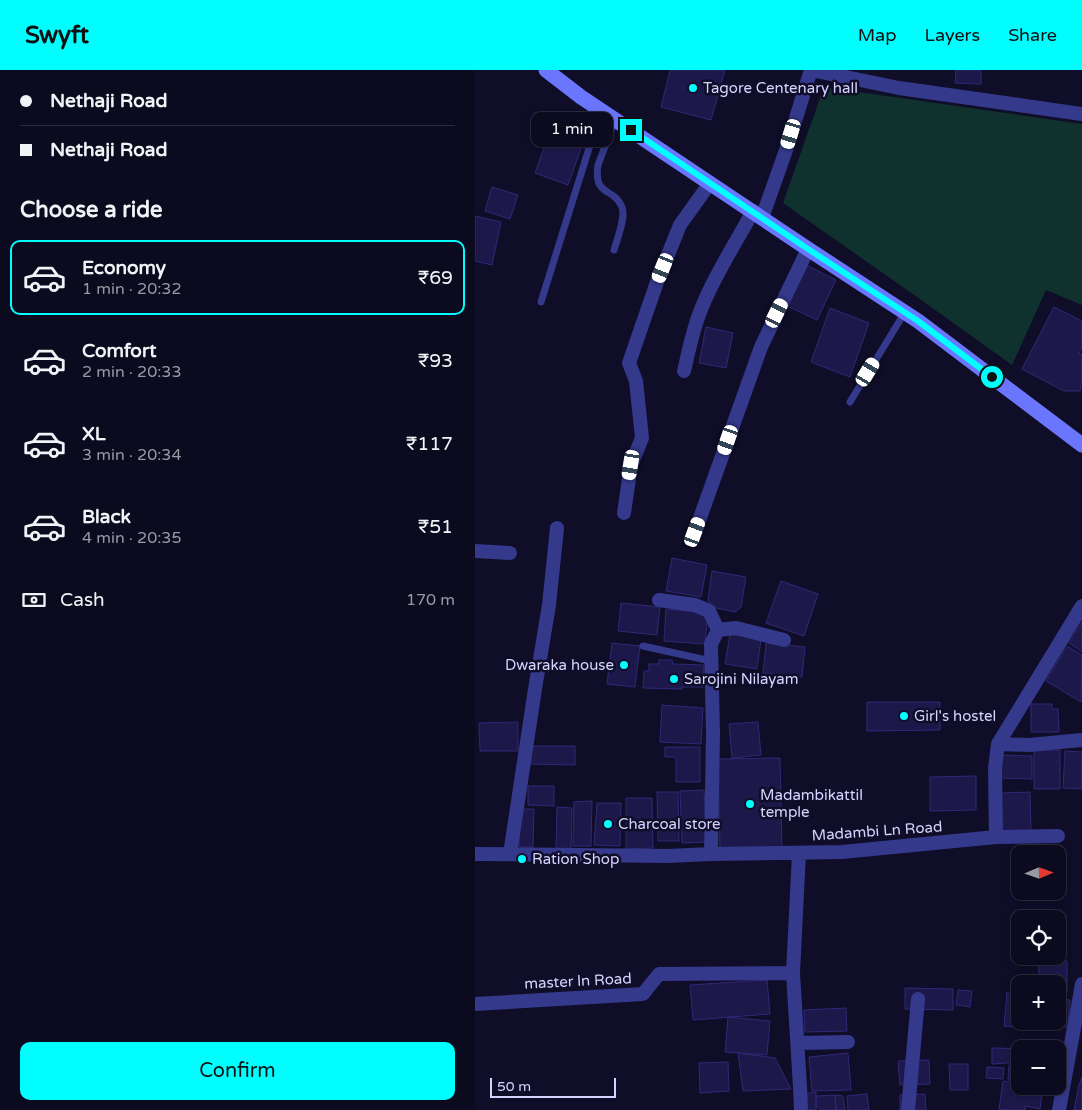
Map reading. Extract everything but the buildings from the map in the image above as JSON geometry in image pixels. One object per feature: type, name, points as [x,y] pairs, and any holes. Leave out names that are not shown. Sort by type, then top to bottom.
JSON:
[{"type":"street","points":[[546,70],[615,120],[918,321],[1082,443]]},
{"type":"street","points":[[684,371],[701,308],[711,287],[758,215],[786,150],[811,70],[899,88],[1082,114]]},
{"type":"street","points":[[623,513],[631,465],[642,438],[636,381],[629,363],[657,282],[680,225],[710,183]]},
{"type":"street","points":[[695,532],[761,347],[808,249]]},
{"type":"street","points":[[509,854],[549,605],[557,528]]},
{"type":"street","points":[[475,551],[510,553]]},
{"type":"street","points":[[659,600],[695,605],[709,611],[718,630]]},
{"type":"street","points":[[996,837],[995,768],[998,744],[1082,606]]},
{"type":"street","points":[[718,630],[736,628],[784,640]]},
{"type":"street","points":[[711,854],[713,733],[711,644],[718,630]]},
{"type":"street","points":[[998,744],[1029,745],[1082,740]]},
{"type":"street","name":"Madambi Ln Road","points":[[475,854],[668,856],[842,852],[996,837],[1058,836]]},
{"type":"street","points":[[799,852],[793,973],[801,1110]]},
{"type":"street","name":"master ln Road","points":[[475,1004],[643,994],[659,974],[793,973]]},
{"type":"street","points":[[1059,1110],[1082,984]]},
{"type":"street","points":[[907,1110],[918,999]]},
{"type":"street","points":[[798,1044],[847,1042]]},
{"type":"lane","points":[[541,302],[601,110]]},
{"type":"lane","points":[[613,250],[622,224],[622,207],[616,199],[602,189],[597,181],[597,172],[615,120]]},
{"type":"lane","points":[[850,402],[905,312]]},
{"type":"lane","points":[[643,646],[711,660]]},
{"type":"green space","points":[[824,87],[1082,124],[1082,305],[1046,290],[1012,365],[783,203]]},
{"type":"place","name":"Tagore Centenary hall","points":[[693,88]]},
{"type":"place","name":"Dwaraka house","points":[[624,665]]},
{"type":"place","name":"Sarojini Nilayam","points":[[674,679]]},
{"type":"place","name":"Girl's hostel","points":[[904,716]]},
{"type":"place","name":"Madambikattil temple","points":[[750,804]]},
{"type":"place","name":"Charcoal store","points":[[608,824]]},
{"type":"place","name":"Ration Shop","points":[[522,859]]},
{"type":"route","points":[[631,130],[918,321],[992,377]]}]
